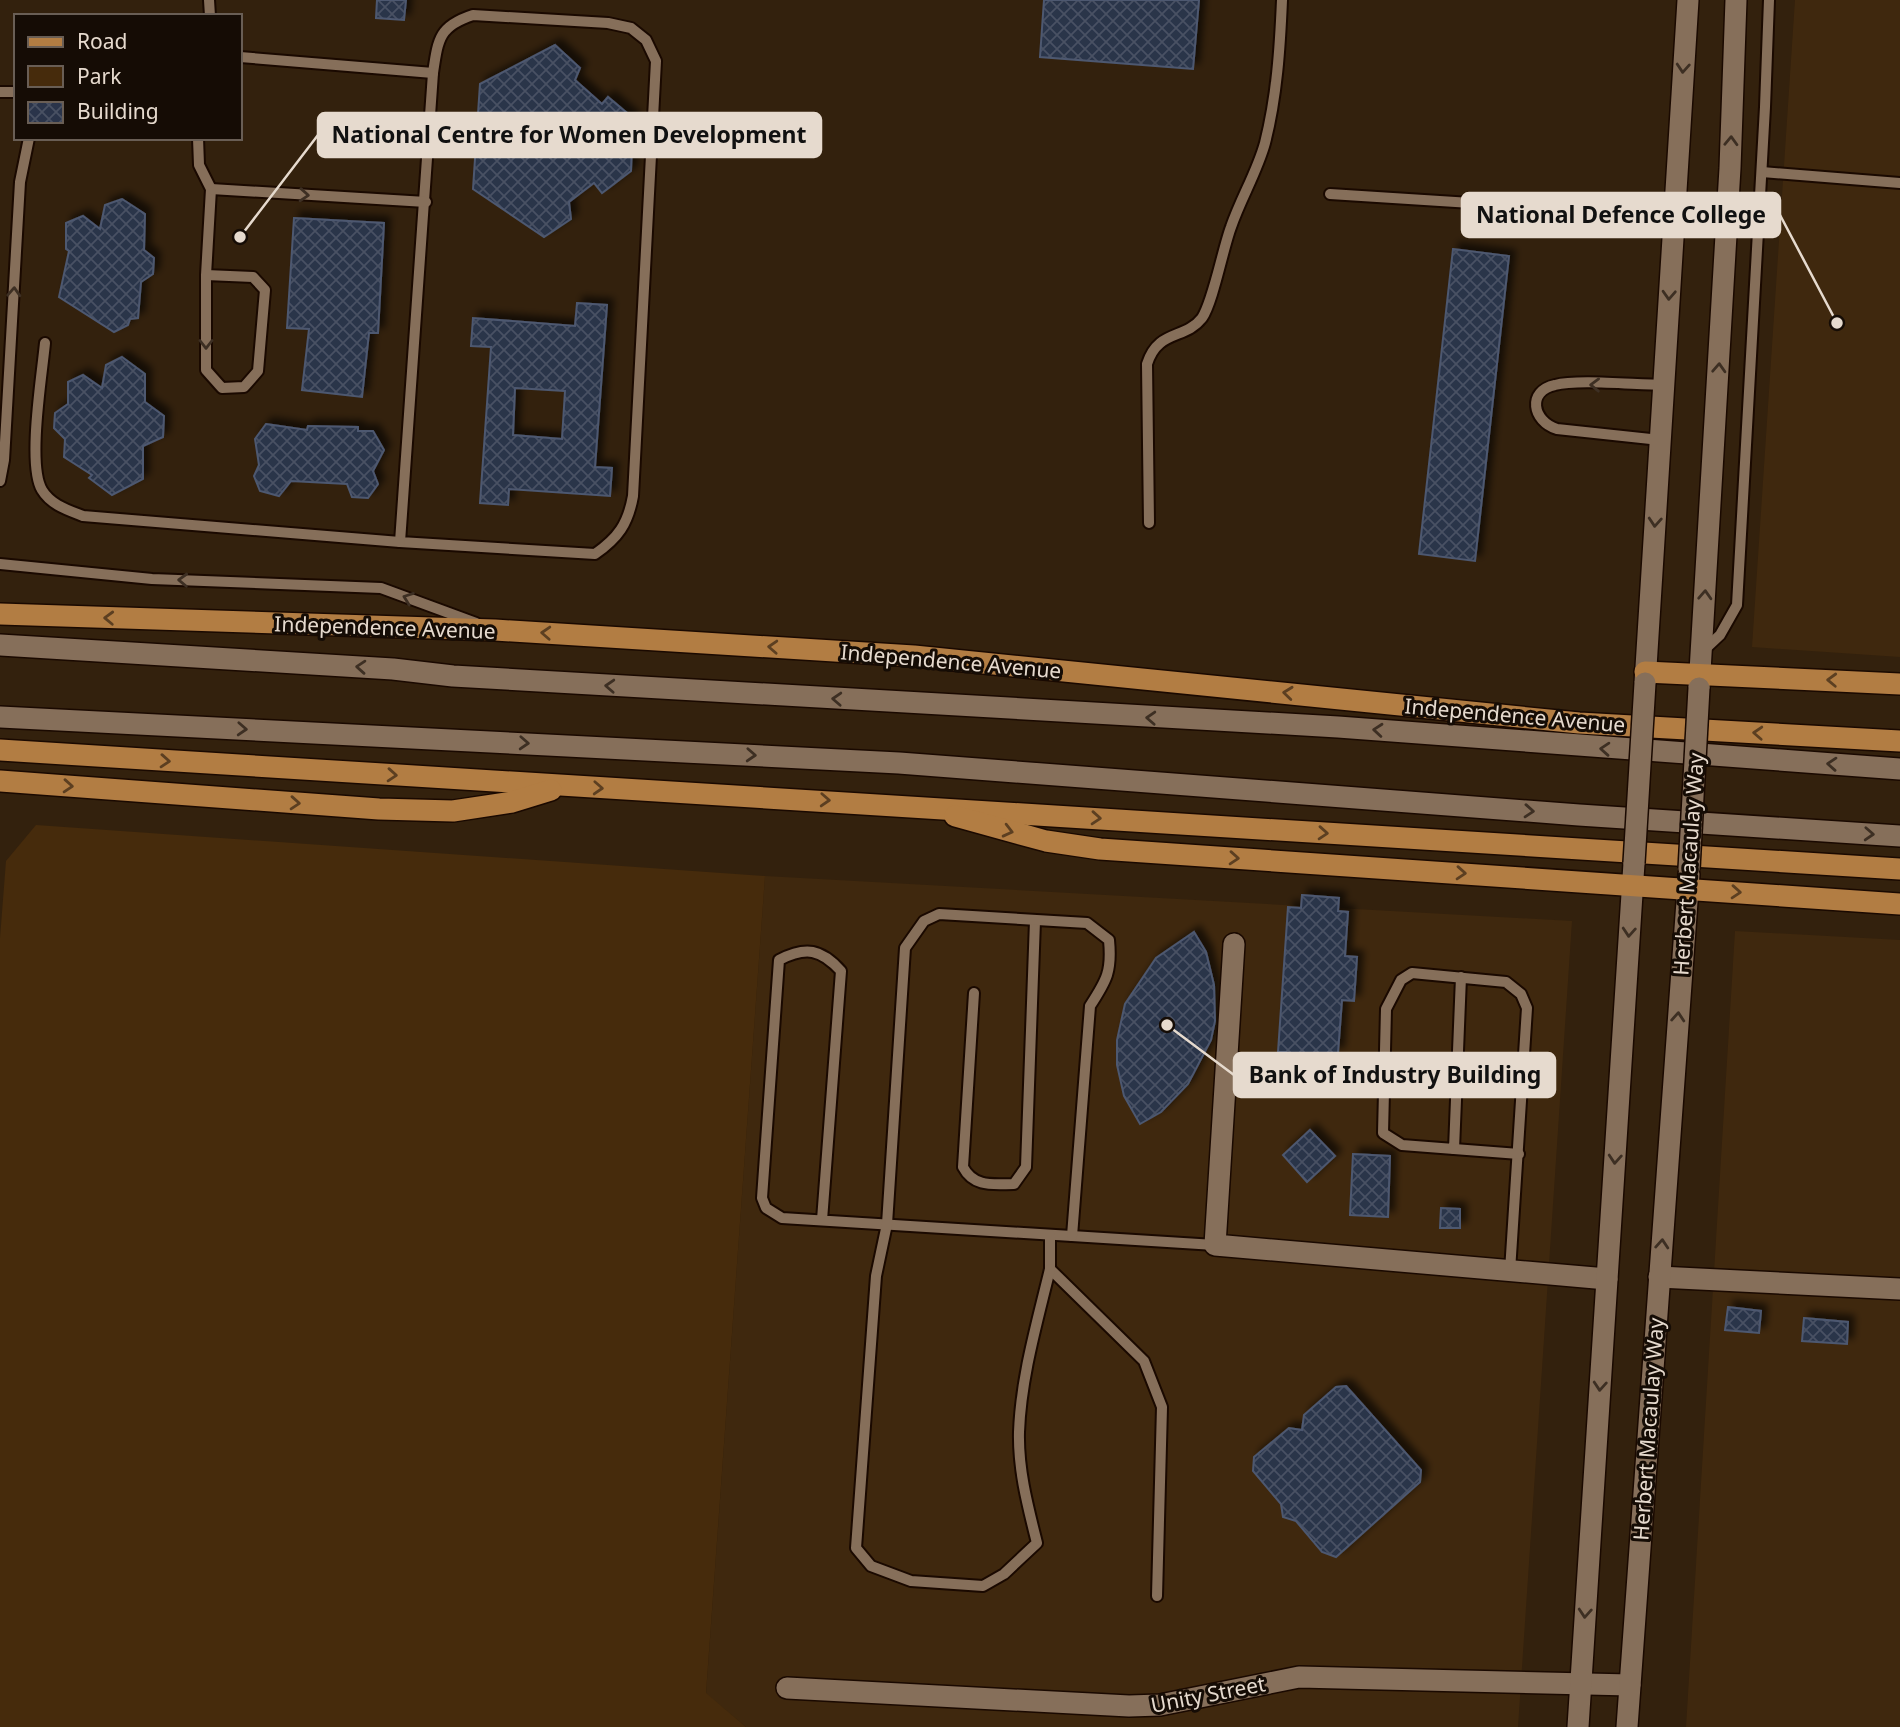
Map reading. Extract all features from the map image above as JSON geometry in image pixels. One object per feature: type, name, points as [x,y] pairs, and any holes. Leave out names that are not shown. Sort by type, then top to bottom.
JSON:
[{"type":"main road","points":[[1578,1727],[1688,0]]},
{"type":"main road","name":"Herbert Macaulay Way","points":[[1627,1727],[1688,879],[1730,168],[1736,0]]},
{"type":"main road","name":"Independence Avenue","points":[[0,614],[495,630],[914,656],[1579,723],[1900,741]]},
{"type":"main road","name":"Independence Avenue","points":[[0,645],[393,669],[453,676],[1338,727],[1900,769]]},
{"type":"main road","points":[[1645,678],[1900,684]]},
{"type":"main road","points":[[0,717],[899,764],[1900,836]]},
{"type":"main road","points":[[0,750],[881,803],[1561,850],[1900,869]]},
{"type":"main road","points":[[0,781],[379,809],[453,811],[512,802],[565,786]]},
{"type":"main road","points":[[919,806],[1046,841],[1100,849],[1633,874],[1900,904]]},
{"type":"main road","points":[[1234,944],[1215,1245],[1606,1279]]},
{"type":"main road","points":[[1659,1277],[1900,1289]]},
{"type":"main road","name":"Unity Street","points":[[787,1688],[1129,1706],[1160,1705],[1299,1677],[1630,1685]]},
{"type":"lane","points":[[1149,523],[1147,364],[1157,345],[1168,336],[1191,327],[1202,318],[1207,305],[1231,227],[1265,143],[1280,48],[1282,0]]},
{"type":"lane","points":[[1702,651],[1720,635],[1737,606],[1769,0]]},
{"type":"lane","points":[[45,343],[34,461],[41,489],[58,506],[83,516],[400,542],[595,554],[616,540],[629,519],[634,496],[656,61],[646,40],[631,28],[608,23],[473,15],[453,22],[438,39],[433,73],[400,542]]},
{"type":"lane","points":[[242,58],[433,73]]},
{"type":"lane","points":[[0,481],[4,460],[20,182],[29,140]]},
{"type":"lane","points":[[198,140],[199,165],[211,189],[206,275],[205,370],[222,387],[244,387],[258,371],[265,290],[253,277],[206,275]]},
{"type":"lane","points":[[1762,172],[1900,183]]},
{"type":"lane","points":[[211,189],[426,202]]},
{"type":"lane","points":[[1330,194],[1673,216]]},
{"type":"lane","points":[[1660,440],[1557,429],[1546,425],[1537,416],[1536,405],[1541,393],[1556,384],[1663,386]]},
{"type":"lane","points":[[0,564],[152,579],[381,588],[495,630]]},
{"type":"lane","points":[[1050,1235],[1050,1269],[1025,1374],[1019,1434],[1024,1489],[1037,1543],[1004,1574],[983,1586],[911,1581],[871,1566],[856,1548],[876,1276],[887,1224],[905,948],[925,921],[939,914],[1087,923],[1109,940],[1111,966],[1105,984],[1090,1006],[1072,1236]]},
{"type":"lane","points":[[974,993],[963,1167],[968,1177],[980,1184],[1014,1184],[1026,1167],[1035,921]]},
{"type":"lane","points":[[822,1220],[841,971],[829,958],[812,949],[779,960],[762,1198],[766,1208],[782,1218],[1215,1245]]},
{"type":"lane","points":[[1510,1271],[1519,1154],[1527,1009],[1521,994],[1506,982],[1412,973],[1401,980],[1393,991],[1386,1009],[1383,1133],[1402,1145],[1519,1154]]},
{"type":"lane","points":[[1454,1149],[1461,977]]},
{"type":"lane","points":[[1050,1269],[1144,1361],[1162,1407],[1157,1596]]},
{"type":"shaded area","points":[[1795,0],[1900,0],[1900,657],[1752,647]]},
{"type":"shaded area","points":[[765,876],[1572,921],[1518,1727],[746,1727],[706,1694]]},
{"type":"shaded area","points":[[1735,931],[1900,940],[1900,1727],[1686,1727]]},
{"type":"green space","points":[[36,825],[765,876],[706,1693],[746,1727],[0,1727],[0,938],[6,861]]},
{"type":"building","points":[[377,0],[406,0],[404,20],[376,18]]},
{"type":"building","points":[[1044,0],[1199,0],[1193,69],[1040,57]]},
{"type":"building","points":[[555,45],[580,68],[575,80],[602,104],[608,97],[633,118],[631,171],[602,193],[594,183],[569,202],[571,219],[544,237],[473,189],[480,84]]},
{"type":"building","points":[[122,199],[145,214],[144,250],[154,258],[153,274],[141,282],[138,318],[130,319],[128,325],[114,332],[59,297],[69,251],[66,249],[66,223],[83,216],[100,229],[105,205]]},
{"type":"building","points":[[294,218],[384,223],[378,333],[369,333],[362,397],[302,390],[309,329],[287,328]]},
{"type":"building","points":[[1453,249],[1509,256],[1475,561],[1419,554]]},
{"type":"building","points":[[577,303],[607,305],[595,467],[612,468],[610,496],[509,489],[508,505],[480,503],[491,347],[471,346],[473,318],[575,326]],"holes":[[[515,388],[565,391],[562,439],[513,435]]]},
{"type":"building","points":[[122,357],[145,374],[145,402],[164,416],[163,437],[143,446],[143,479],[112,495],[89,478],[92,475],[64,457],[65,439],[54,428],[55,413],[68,404],[68,382],[83,375],[102,388],[106,365]]},
{"type":"building","points":[[266,424],[307,430],[308,426],[358,427],[358,431],[373,431],[384,450],[373,471],[378,484],[368,498],[352,497],[347,484],[291,481],[279,496],[260,491],[254,476],[259,465],[255,439]]},
{"type":"building","points":[[1302,895],[1339,898],[1338,911],[1348,912],[1345,956],[1357,957],[1354,1001],[1342,1000],[1338,1053],[1327,1053],[1326,1069],[1284,1065],[1286,1052],[1278,1052],[1288,907],[1301,908]]},
{"type":"building","points":[[1194,932],[1206,952],[1214,985],[1215,1021],[1211,1040],[1188,1084],[1161,1112],[1140,1124],[1124,1096],[1117,1065],[1117,1040],[1125,1004],[1156,958]]},
{"type":"building","points":[[1310,1130],[1335,1156],[1307,1182],[1283,1155]]},
{"type":"building","points":[[1353,1154],[1390,1156],[1388,1217],[1350,1215]]},
{"type":"building","points":[[1441,1208],[1460,1209],[1460,1228],[1440,1228]]},
{"type":"building","points":[[1728,1307],[1761,1311],[1759,1333],[1725,1330]]},
{"type":"building","points":[[1804,1318],[1848,1322],[1847,1344],[1802,1341]]},
{"type":"building","points":[[1346,1386],[1421,1470],[1420,1482],[1336,1557],[1322,1552],[1296,1521],[1283,1517],[1281,1504],[1253,1471],[1254,1457],[1289,1428],[1302,1430],[1304,1415],[1336,1387]]},
{"type":"place","name":"National Centre for Women Development","points":[[240,237]]},
{"type":"place","name":"National Defence College","points":[[1837,323]]},
{"type":"place","name":"Bank of Industry Building","points":[[1167,1025]]}]
